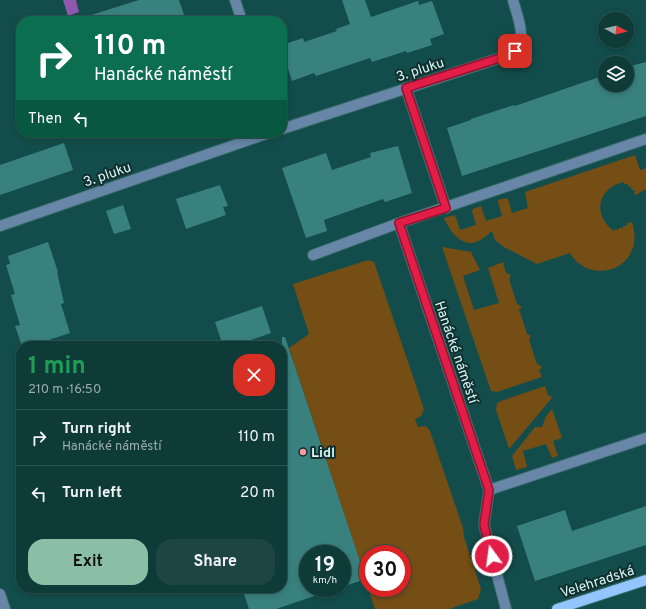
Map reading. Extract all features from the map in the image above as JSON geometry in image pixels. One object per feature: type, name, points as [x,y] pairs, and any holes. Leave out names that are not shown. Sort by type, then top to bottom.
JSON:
[{"type":"main road","name":"Velehradská","points":[[557,609],[646,580]]},
{"type":"street","points":[[235,0],[240,16]]},
{"type":"street","name":"3. pluku","points":[[287,127],[509,55],[519,46],[522,38],[513,0]]},
{"type":"street","points":[[406,88],[446,208]]},
{"type":"street","name":"3. pluku","points":[[0,226],[255,138]]},
{"type":"street","points":[[313,255],[399,223],[646,139]]},
{"type":"street","name":"Hanácké náměstí","points":[[399,223],[489,490],[484,525],[506,609]]},
{"type":"street","points":[[489,490],[646,438]]},
{"type":"street","points":[[0,594],[5,609]]},
{"type":"shaded area","points":[[63,0],[76,0],[79,12],[68,16]]},
{"type":"shaded area","points":[[635,155],[640,170],[646,168],[646,189],[636,195],[634,194],[635,191],[628,186],[628,184],[624,184],[624,182],[615,185],[603,196],[600,210],[607,225],[614,231],[616,229],[618,230],[619,228],[623,228],[623,226],[627,226],[627,223],[632,222],[635,237],[634,244],[629,257],[622,264],[604,271],[585,267],[576,261],[570,253],[537,264],[504,247],[495,240],[492,231],[476,242],[465,242],[452,232],[444,218],[455,215],[460,230],[476,225],[472,211],[473,209],[481,206],[486,221],[502,216],[498,200],[507,198],[512,213],[528,208],[525,192]]},
{"type":"shaded area","points":[[442,247],[471,252],[480,270],[463,276],[474,310],[499,303],[488,268],[503,262],[506,273],[511,275],[509,279],[517,304],[521,306],[519,309],[527,334],[531,336],[529,340],[537,364],[541,366],[541,369],[539,370],[542,377],[497,392],[491,391]]},
{"type":"shaded area","points":[[368,260],[374,262],[424,409],[421,416],[415,419],[418,427],[426,426],[430,431],[463,528],[464,537],[481,589],[478,599],[449,609],[375,609],[371,597],[411,597],[411,545],[359,545],[359,559],[289,348],[309,334],[293,284]]},
{"type":"shaded area","points":[[545,386],[548,395],[552,397],[551,399],[509,449],[496,410],[497,403]]},
{"type":"shaded area","points":[[552,409],[562,438],[553,441],[558,456],[552,458],[546,444],[523,451],[527,467],[516,470],[512,456],[535,427],[542,427],[546,416]]},
{"type":"building","points":[[139,0],[179,0],[184,16],[88,16]]},
{"type":"building","points":[[342,0],[365,0],[371,17],[418,1],[419,5],[432,1],[444,34],[430,39],[432,45],[407,53],[406,51],[372,62],[370,58],[316,76],[314,73],[292,81],[287,66],[287,43],[303,38],[304,42],[337,31],[336,29],[350,24]]},
{"type":"building","points":[[646,62],[646,116],[462,176],[447,128],[598,77],[598,92],[634,92],[634,65]]},
{"type":"building","points":[[64,143],[73,170],[0,195],[0,165]]},
{"type":"building","points":[[398,146],[412,193],[385,202],[383,199],[324,220],[327,231],[306,238],[282,168],[326,153],[332,170],[371,157],[370,153]]},
{"type":"building","points":[[220,185],[228,206],[223,207],[226,215],[186,229],[176,199]]},
{"type":"building","points":[[123,205],[131,229],[114,234],[106,211]]},
{"type":"building","points":[[48,242],[58,272],[64,303],[61,304],[70,333],[45,341],[20,341],[15,326],[20,325],[11,295],[15,294],[6,265],[10,264],[8,256]]},
{"type":"building","points":[[262,306],[271,333],[248,341],[221,341],[215,322]]},
{"type":"building","name":"Lidl","points":[[282,337],[285,337],[286,341],[282,341]]},
{"type":"building","name":"Lidl","points":[[287,343],[359,558],[359,581],[351,584],[351,545],[299,545],[299,597],[311,597],[276,609],[249,609],[244,593],[287,593]]},
{"type":"building","points":[[646,506],[646,545],[535,581],[517,526],[565,510],[572,531]]},
{"type":"place","name":"Lidl","points":[[303,452]]},
{"type":"route","points":[[492,556],[484,525],[489,490],[399,223],[446,208],[406,88],[509,55],[515,51]]}]
